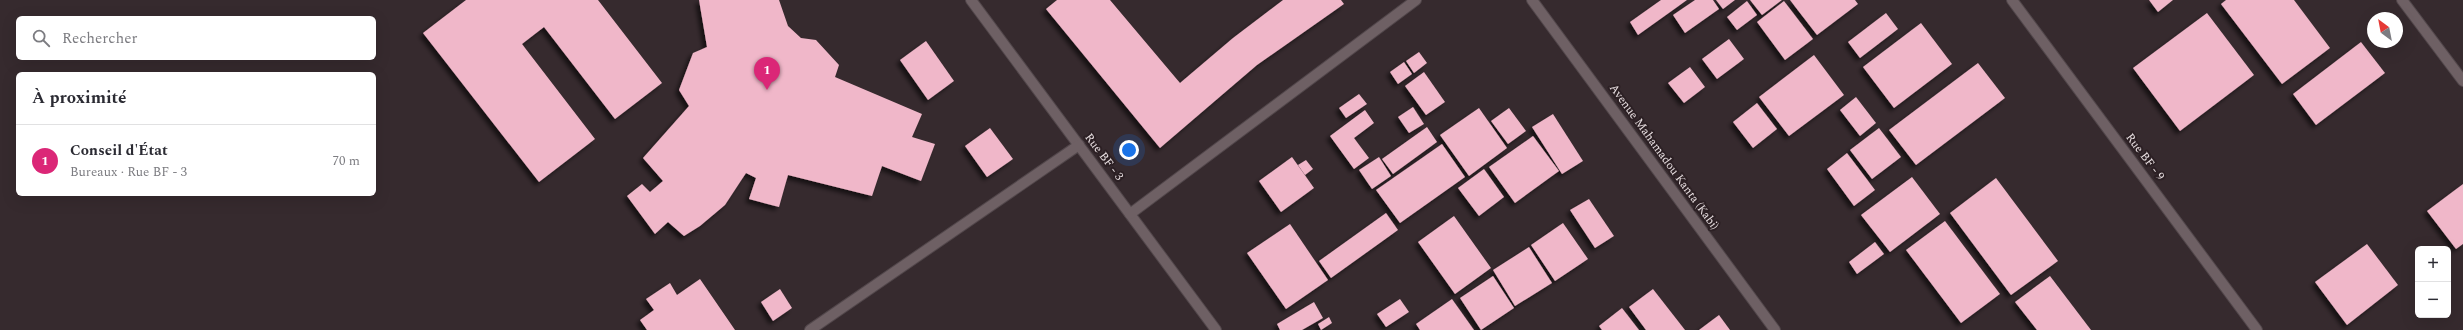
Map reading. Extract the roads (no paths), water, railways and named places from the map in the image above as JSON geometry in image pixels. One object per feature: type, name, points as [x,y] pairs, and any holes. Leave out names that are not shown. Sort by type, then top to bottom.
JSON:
[{"type":"street","name":"Rue BF - 3","points":[[971,0],[1216,330]]},
{"type":"street","points":[[1130,214],[1416,0]]},
{"type":"street","name":"Avenue Mahamadou Kanta (Kabi)","points":[[1532,0],[1775,330]]},
{"type":"street","name":"Rue BF - 9","points":[[2012,0],[2257,330]]},
{"type":"street","points":[[2402,0],[2463,81]]},
{"type":"street","points":[[810,330],[1079,144]]},
{"type":"place","name":"Conseil d'État","points":[[767,90]]}]
